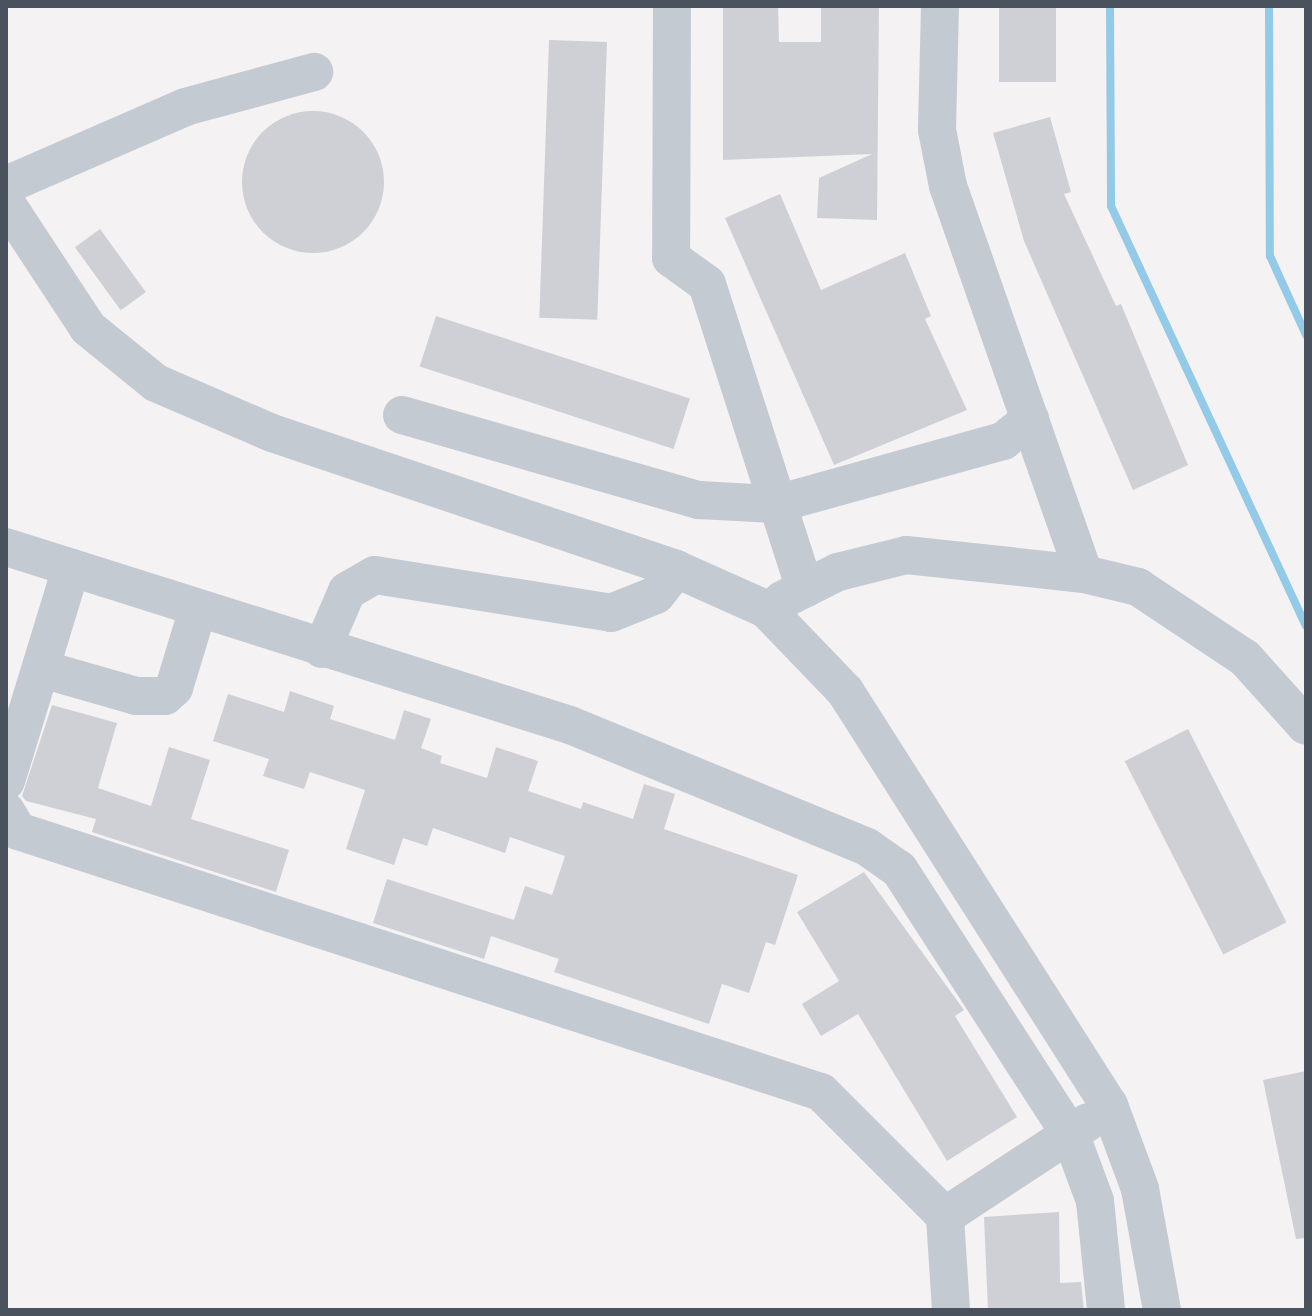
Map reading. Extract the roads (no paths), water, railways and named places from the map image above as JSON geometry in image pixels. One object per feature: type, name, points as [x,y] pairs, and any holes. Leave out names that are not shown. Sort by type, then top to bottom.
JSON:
[{"type":"lane","points":[[672,6],[671,258],[707,284],[805,589]]},
{"type":"lane","points":[[940,6],[937,130],[948,186],[1084,574]]},
{"type":"lane","points":[[6,185],[185,107],[314,72]]},
{"type":"lane","points":[[6,203],[88,328],[156,383],[272,433],[676,569],[766,609],[845,691],[1109,1105],[1140,1189],[1162,1310]]},
{"type":"lane","points":[[402,415],[699,500],[776,504],[1003,441],[1030,419]]},
{"type":"lane","points":[[6,547],[570,725],[867,847],[899,869],[1071,1136],[1095,1201],[1106,1310]]},
{"type":"lane","points":[[766,609],[838,572],[906,555],[1084,574],[1138,587],[1245,658],[1306,726]]},
{"type":"lane","points":[[6,781],[71,568]]},
{"type":"lane","points":[[322,649],[347,591],[375,575],[611,613],[656,595],[676,569]]},
{"type":"lane","points":[[42,669],[136,696],[165,696],[174,688],[198,609]]},
{"type":"lane","points":[[6,811],[18,831],[821,1092],[945,1216],[951,1310]]},
{"type":"lane","points":[[945,1216],[1071,1136],[1109,1105]]},
{"type":"waterway","points":[[1110,6],[1111,206],[1306,626]]},
{"type":"waterway","points":[[1269,6],[1270,256],[1306,335]]}]
